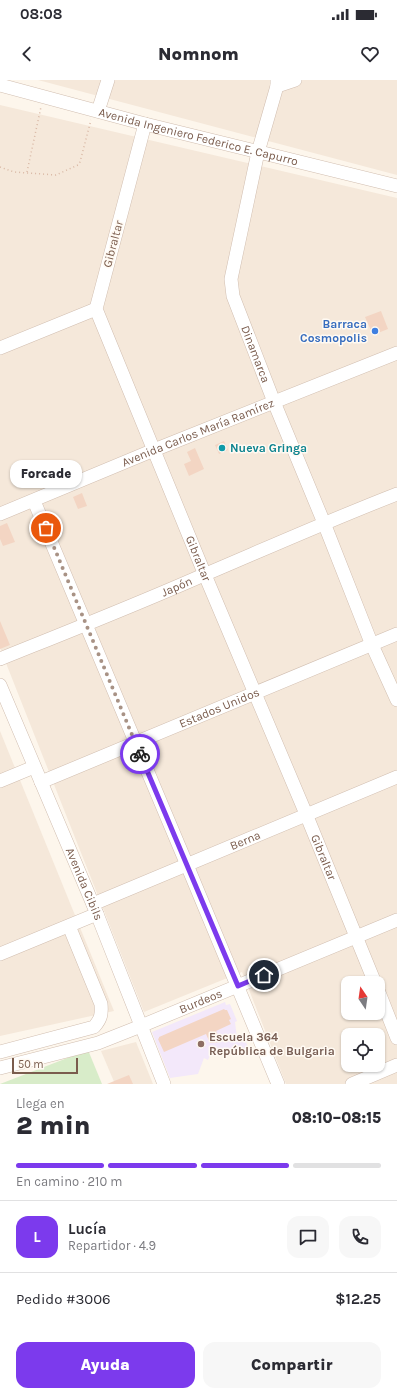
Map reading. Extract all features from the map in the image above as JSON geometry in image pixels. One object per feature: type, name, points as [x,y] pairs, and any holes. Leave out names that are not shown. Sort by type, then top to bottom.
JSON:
[{"type":"street","points":[[96,110],[108,80]]},
{"type":"street","points":[[277,83],[295,80]]},
{"type":"street","name":"Dinamarca","points":[[277,83],[258,152],[231,279],[231,287],[233,296],[274,402],[372,645],[397,700]]},
{"type":"street","name":"Avenida Ingeniero Federico E. Capurro","points":[[0,85],[144,124],[397,186]]},
{"type":"street","name":"Gibraltar","points":[[144,124],[96,309],[372,976]]},
{"type":"street","points":[[0,348],[96,309]]},
{"type":"street","name":"Avenida Carlos María Ramírez","points":[[0,514],[154,450],[397,353]]},
{"type":"street","name":"Japón","points":[[0,659],[205,575],[324,523],[397,494]]},
{"type":"street","points":[[34,501],[278,1084]]},
{"type":"street","name":"Estados Unidos","points":[[40,782],[397,634]]},
{"type":"street","name":"Avenida Cibils","points":[[0,685],[95,909],[164,1084]]},
{"type":"street","points":[[0,781],[34,767]]},
{"type":"street","name":"Berna","points":[[0,954],[69,926],[95,909],[187,865],[397,777]]},
{"type":"street","name":"Burdeos","points":[[0,1068],[98,1043],[397,920]]},
{"type":"street","points":[[0,1052],[94,1027],[100,1020],[102,1012],[101,1004],[69,926]]},
{"type":"street","points":[[385,1008],[397,1038]]},
{"type":"street","points":[[352,1084],[397,1065]]},
{"type":"path","points":[[27,172],[44,96]]},
{"type":"path","points":[[0,167],[14,172],[56,174],[78,165],[96,110]]},
{"type":"shaded area","points":[[38,80],[397,80],[397,175]]},
{"type":"shaded area","points":[[0,105],[397,198],[397,1084],[286,1084],[242,972],[144,1012],[0,648]]},
{"type":"shaded area","points":[[0,731],[114,1011],[0,1036]]},
{"type":"shaded area","name":"Escuela 364 República de Bulgaria","points":[[225,1002],[226,1005],[230,1004],[237,1021],[235,1022],[237,1038],[244,1038],[249,1049],[211,1053],[208,1060],[204,1058],[198,1074],[170,1078],[152,1032]]},
{"type":"shaded area","points":[[136,1042],[153,1084],[115,1084],[101,1051]]},
{"type":"green space","points":[[88,1050],[102,1084],[0,1084]]},
{"type":"building","points":[[381,311],[388,329],[373,335],[365,317]]},
{"type":"building","name":"Nueva Gringa","points":[[224,441],[228,450],[219,454],[215,445]]},
{"type":"building","points":[[195,448],[204,469],[189,476],[184,464],[191,461],[187,452]]},
{"type":"building","points":[[82,493],[87,506],[78,509],[73,497]]},
{"type":"building","points":[[7,523],[15,542],[3,546],[0,539],[0,526]]},
{"type":"building","points":[[0,621],[10,645],[0,649]]},
{"type":"building","points":[[224,1009],[227,1010],[231,1019],[229,1020],[231,1024],[216,1031],[221,1042],[210,1043],[206,1034],[164,1052],[158,1039],[159,1037]]},
{"type":"building","points":[[129,1075],[133,1084],[107,1084]]},
{"type":"way so far","points":[[46,528],[140,754]]},
{"type":"place","name":"Barraca Cosmopolis","points":[[375,331]]},
{"type":"place","name":"Nueva Gringa","points":[[222,448]]},
{"type":"place","name":"Forcade","points":[[46,528]]},
{"type":"place","name":"Escuela 364 República de Bulgaria","points":[[201,1044]]},
{"type":"route","points":[[140,754],[238,986],[264,975]]}]
